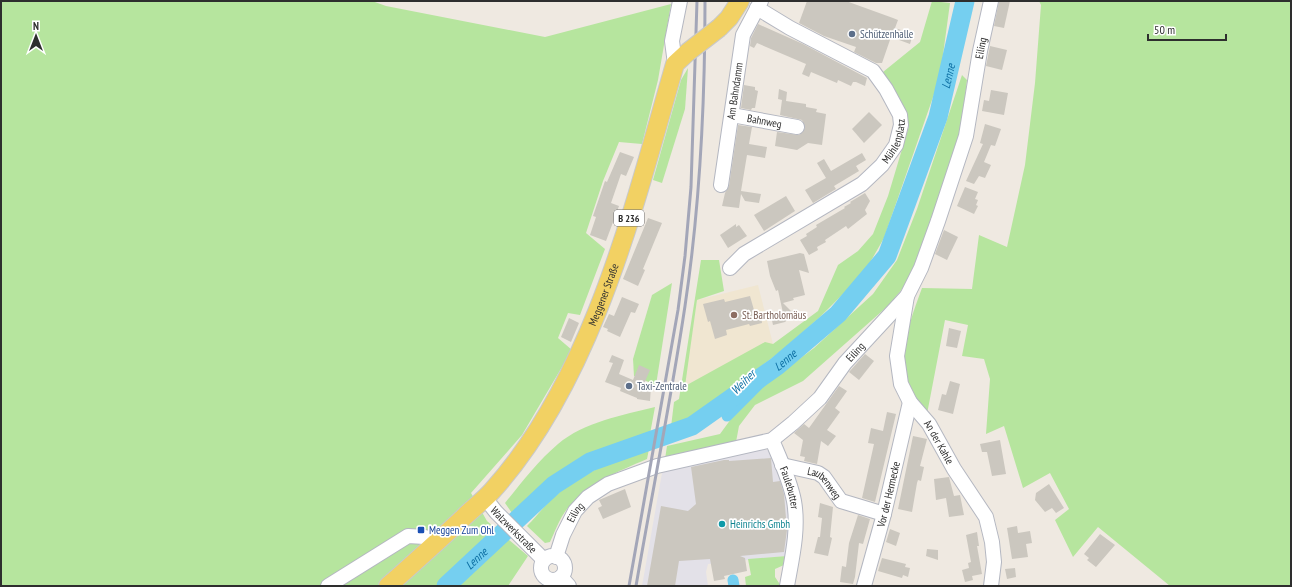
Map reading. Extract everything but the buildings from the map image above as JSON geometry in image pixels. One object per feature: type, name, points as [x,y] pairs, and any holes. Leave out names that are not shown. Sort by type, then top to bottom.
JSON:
[{"type":"main road","points":[[675,64],[729,18],[740,1]]},
{"type":"main road","name":"Meggener Straße","points":[[388,586],[485,498],[533,439],[572,368],[601,301],[624,236],[675,64]]},
{"type":"street","points":[[675,64],[672,41],[680,1]]},
{"type":"street","name":"Eiling","points":[[545,555],[564,535],[575,511],[588,498],[608,484],[657,466],[772,440],[820,398],[845,363],[907,296],[920,268],[938,221],[966,136],[980,51],[991,1]]},
{"type":"street","name":"Am Bahndamm","points":[[721,185],[742,35],[759,5]]},
{"type":"street","name":"Mühlenplatz","points":[[730,268],[744,254],[862,184],[882,165],[896,146],[901,125],[900,116],[886,89],[874,71],[790,28],[759,5]]},
{"type":"street","name":"Bahnweg","points":[[732,115],[797,127]]},
{"type":"street","name":"An der Kahle","points":[[907,296],[897,356],[901,384],[910,402],[929,424],[954,469],[986,517],[992,542],[994,562],[990,586]]},
{"type":"street","name":"Vor der Hermecke","points":[[864,586],[884,514],[910,402]]},
{"type":"street","name":"Faulebutter","points":[[772,440],[794,501],[795,536],[787,586]]},
{"type":"street","name":"Laubenweg","points":[[782,465],[818,472],[824,477],[841,501],[884,514]]},
{"type":"street","name":"Walzwerkstraße","points":[[485,498],[496,512],[545,555]]},
{"type":"street","points":[[328,586],[408,536],[425,537],[435,544]]},
{"type":"street","points":[[545,555],[562,561],[565,567],[565,582],[556,580],[545,582],[541,570],[545,555]]},
{"type":"shaded area","points":[[758,285],[773,344],[684,386],[697,300]]},
{"type":"shaded area","name":"Heinrichs Gmbh","points":[[760,449],[768,450],[773,454],[787,492],[791,531],[787,556],[708,564],[706,572],[708,586],[642,586],[662,473],[680,466]]},
{"type":"green space","points":[[1,1],[372,1],[386,6],[545,37],[671,4],[658,80],[642,144],[619,142],[603,181],[586,233],[605,249],[580,315],[568,313],[558,338],[572,350],[522,435],[471,493],[487,521],[528,556],[508,586],[1,586]]},
{"type":"green space","points":[[932,1],[950,3],[940,77],[884,238],[864,273],[820,317],[780,352],[694,416],[671,427],[674,402],[679,399],[701,260],[719,260],[724,291],[697,300],[685,386],[765,342],[773,344],[818,311],[838,265],[858,251],[873,234],[888,196],[909,126],[905,112],[883,72],[920,42]]},
{"type":"green space","points":[[1039,1],[1291,1],[1291,586],[1170,586],[1098,527],[1073,557],[1055,520],[1069,509],[1050,473],[1023,488],[1004,426],[986,434],[990,379],[984,359],[962,356],[968,325],[945,320],[927,414],[912,391],[907,378],[905,365],[906,339],[922,288],[972,289],[979,235],[1007,247],[1025,165],[1035,83],[1041,5]]},
{"type":"green space","points":[[688,68],[685,109],[662,183],[653,180],[681,80]]},
{"type":"green space","points":[[962,75],[967,80],[961,134],[927,238],[911,278],[889,305],[803,381],[755,405],[739,426],[736,442],[665,459],[667,446],[720,434],[739,408],[762,387],[814,348],[873,294],[897,260],[917,209]]},
{"type":"green space","points":[[672,283],[656,385],[634,376],[633,359],[652,295]]},
{"type":"green space","points":[[655,407],[650,434],[594,455],[567,468],[542,486],[514,516],[505,503],[537,465],[568,436],[604,420]]},
{"type":"green space","points":[[649,449],[647,459],[604,479],[584,492],[575,500],[562,517],[550,542],[545,543],[527,526],[547,504],[570,484],[603,466]]},
{"type":"green space","points":[[787,556],[784,565],[775,569],[775,577],[781,586],[746,586],[745,577],[751,575],[748,559]]},
{"type":"waterway","name":"Lenne","points":[[446,586],[554,485],[590,462],[692,426],[777,366],[838,314],[887,256],[938,117],[965,1]]},
{"type":"waterway","name":"Weiher","points":[[727,416],[777,366]]},
{"type":"waterway","name":"Weiher","points":[[733,580],[734,586]]},
{"type":"railway","points":[[629,586],[678,310],[685,256],[691,187],[697,1]]},
{"type":"railway","points":[[636,586],[674,376],[690,268],[701,154],[705,1]]},
{"type":"place","name":"Schützenhalle","points":[[852,34]]},
{"type":"place","name":"St. Bartholomäus","points":[[734,315]]},
{"type":"place","name":"Taxi-Zentrale","points":[[629,386]]},
{"type":"place","name":"Heinrichs Gmbh","points":[[722,524]]},
{"type":"place","name":"Meggen Zum Ohl","points":[[421,530]]}]
